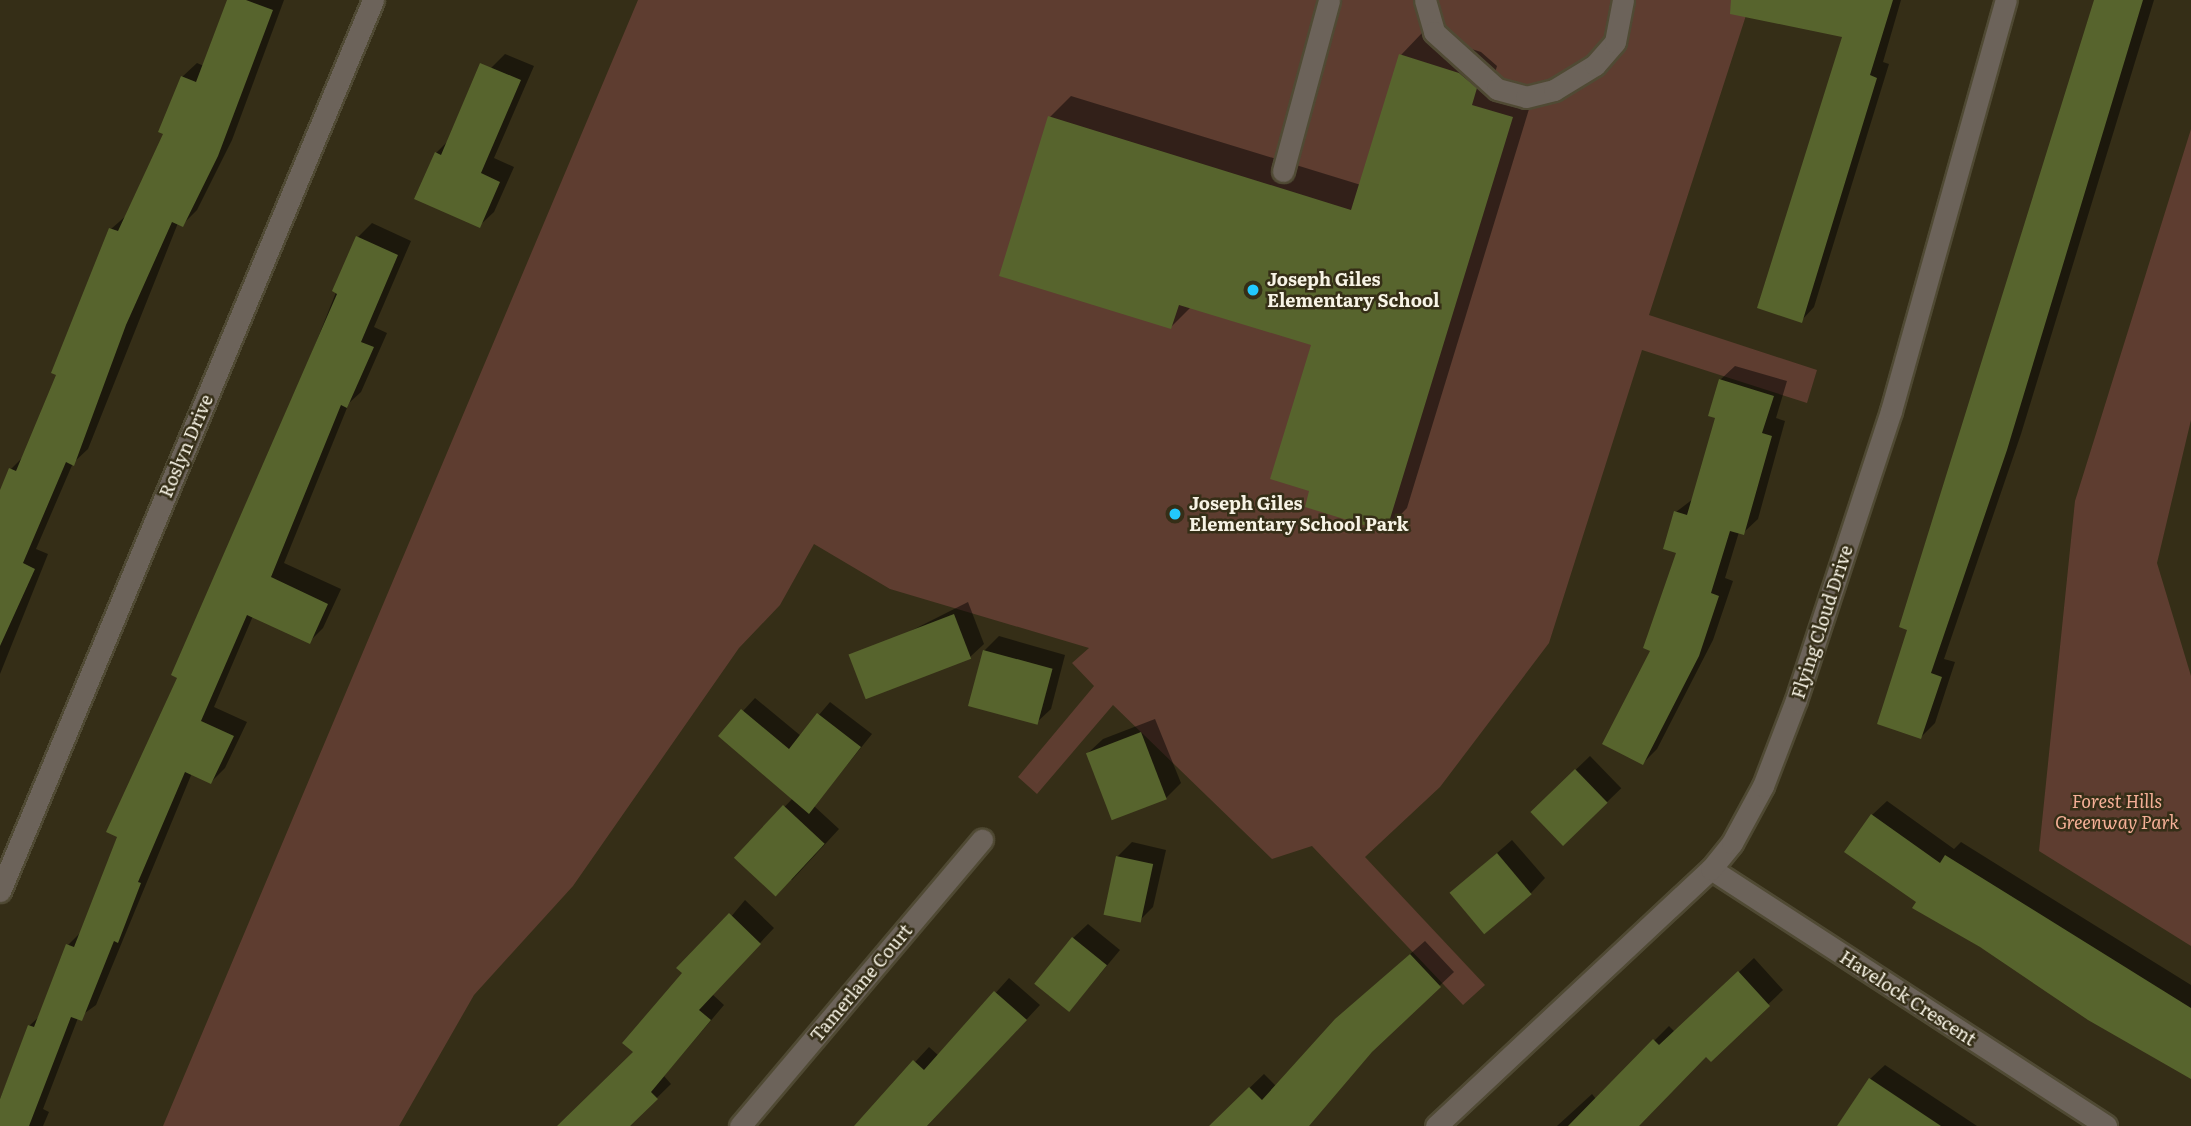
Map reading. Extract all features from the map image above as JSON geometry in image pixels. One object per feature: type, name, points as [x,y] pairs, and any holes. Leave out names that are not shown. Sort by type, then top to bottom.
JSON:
[{"type":"street","name":"Roslyn Drive","points":[[0,891],[373,0]]},
{"type":"street","points":[[1283,171],[1329,0]]},
{"type":"street","points":[[1425,0],[1434,32],[1497,89],[1525,97],[1555,90],[1595,65],[1615,42],[1623,0]]},
{"type":"street","name":"Flying Cloud Drive","points":[[1436,1126],[1711,869],[1732,843],[1763,786],[1796,700],[1891,411],[2006,0]]},
{"type":"street","name":"Tamerlane Court","points":[[740,1126],[982,840]]},
{"type":"street","name":"Havelock Crescent","points":[[1711,869],[2106,1126]]},
{"type":"green space","name":"Joseph Giles Elementary School Park","points":[[638,0],[1751,0],[1649,315],[1817,370],[1807,403],[1642,350],[1549,643],[1440,787],[1365,857],[1485,985],[1463,1005],[1312,846],[1272,859],[1113,705],[1037,794],[1018,777],[1094,686],[1072,663],[1089,648],[890,589],[814,544],[780,605],[739,648],[573,886],[474,995],[399,1126],[163,1126]]},
{"type":"green space","name":"Forest Hills Greenway Park","points":[[2191,129],[2191,420],[2157,563],[2191,676],[2191,946],[2039,851],[2075,501]]},
{"type":"building","points":[[227,0],[246,0],[273,10],[218,156],[183,227],[172,222],[126,325],[74,466],[66,462],[23,563],[35,569],[0,646],[0,490],[9,468],[16,471],[56,375],[51,373],[109,228],[118,231],[163,134],[158,132],[181,76],[196,82]]},
{"type":"building","points":[[1731,0],[1893,0],[1870,75],[1877,78],[1802,323],[1757,308],[1842,37],[1730,14]]},
{"type":"building","points":[[2094,0],[2143,0],[2007,450],[1931,673],[1942,677],[1921,739],[1877,724],[1907,630],[1899,627]]},
{"type":"building","name":"Joseph Giles Elementary School","points":[[1399,54],[1459,73],[1477,88],[1472,105],[1513,117],[1386,532],[1305,507],[1309,491],[1270,479],[1311,345],[1179,305],[1171,329],[999,276],[1048,116],[1351,210]]},
{"type":"building","points":[[480,63],[521,80],[481,173],[500,182],[480,228],[414,199],[435,152],[441,155]]},
{"type":"building","points":[[356,236],[398,255],[361,342],[374,347],[347,408],[341,405],[271,577],[328,604],[310,644],[247,615],[201,721],[234,736],[211,784],[185,772],[138,882],[141,883],[118,943],[114,941],[82,1021],[71,1017],[29,1126],[0,1126],[0,1099],[28,1025],[34,1027],[66,944],[74,947],[117,837],[106,832],[177,678],[171,675],[337,294],[332,291]]},
{"type":"building","points":[[1719,379],[1774,396],[1762,433],[1772,436],[1744,535],[1730,531],[1711,593],[1719,596],[1699,656],[1643,765],[1602,744],[1650,651],[1643,648],[1676,553],[1663,549],[1674,511],[1687,515],[1715,418],[1708,416]]},
{"type":"building","points":[[954,614],[971,659],[866,699],[849,654]]},
{"type":"building","points":[[983,650],[1053,669],[1038,725],[968,706]]},
{"type":"building","points":[[741,709],[789,749],[817,713],[861,747],[809,814],[718,736]]},
{"type":"building","points":[[1141,732],[1167,799],[1112,820],[1086,753]]},
{"type":"building","points":[[1575,769],[1608,803],[1563,846],[1530,812]]},
{"type":"building","points":[[783,805],[825,844],[776,897],[734,858]]},
{"type":"building","points":[[1871,814],[1940,863],[1945,855],[2191,1008],[2191,1079],[2088,1020],[1980,947],[1912,908],[1916,902],[1844,852]]},
{"type":"building","points":[[1497,853],[1532,894],[1484,934],[1450,893]]},
{"type":"building","points":[[1116,856],[1153,864],[1141,923],[1104,915]]},
{"type":"building","points":[[729,913],[761,944],[699,1010],[711,1020],[651,1092],[658,1099],[630,1126],[557,1126],[633,1052],[622,1043],[682,973],[676,968]]},
{"type":"building","points":[[1072,937],[1107,965],[1069,1012],[1034,984]]},
{"type":"building","points":[[1410,954],[1441,987],[1372,1052],[1309,1126],[1209,1126],[1249,1087],[1262,1100],[1335,1019]]},
{"type":"building","points":[[1738,971],[1770,1006],[1711,1062],[1706,1057],[1639,1126],[1568,1126],[1653,1039],[1659,1045]]},
{"type":"building","points":[[994,991],[1027,1020],[927,1126],[854,1126],[913,1060],[924,1070]]},
{"type":"building","points":[[1869,1078],[1941,1126],[1837,1126]]},
{"type":"place","name":"Joseph Giles Elementary School","points":[[1253,290]]},
{"type":"place","name":"Joseph Giles Elementary School Park","points":[[1175,514]]}]
